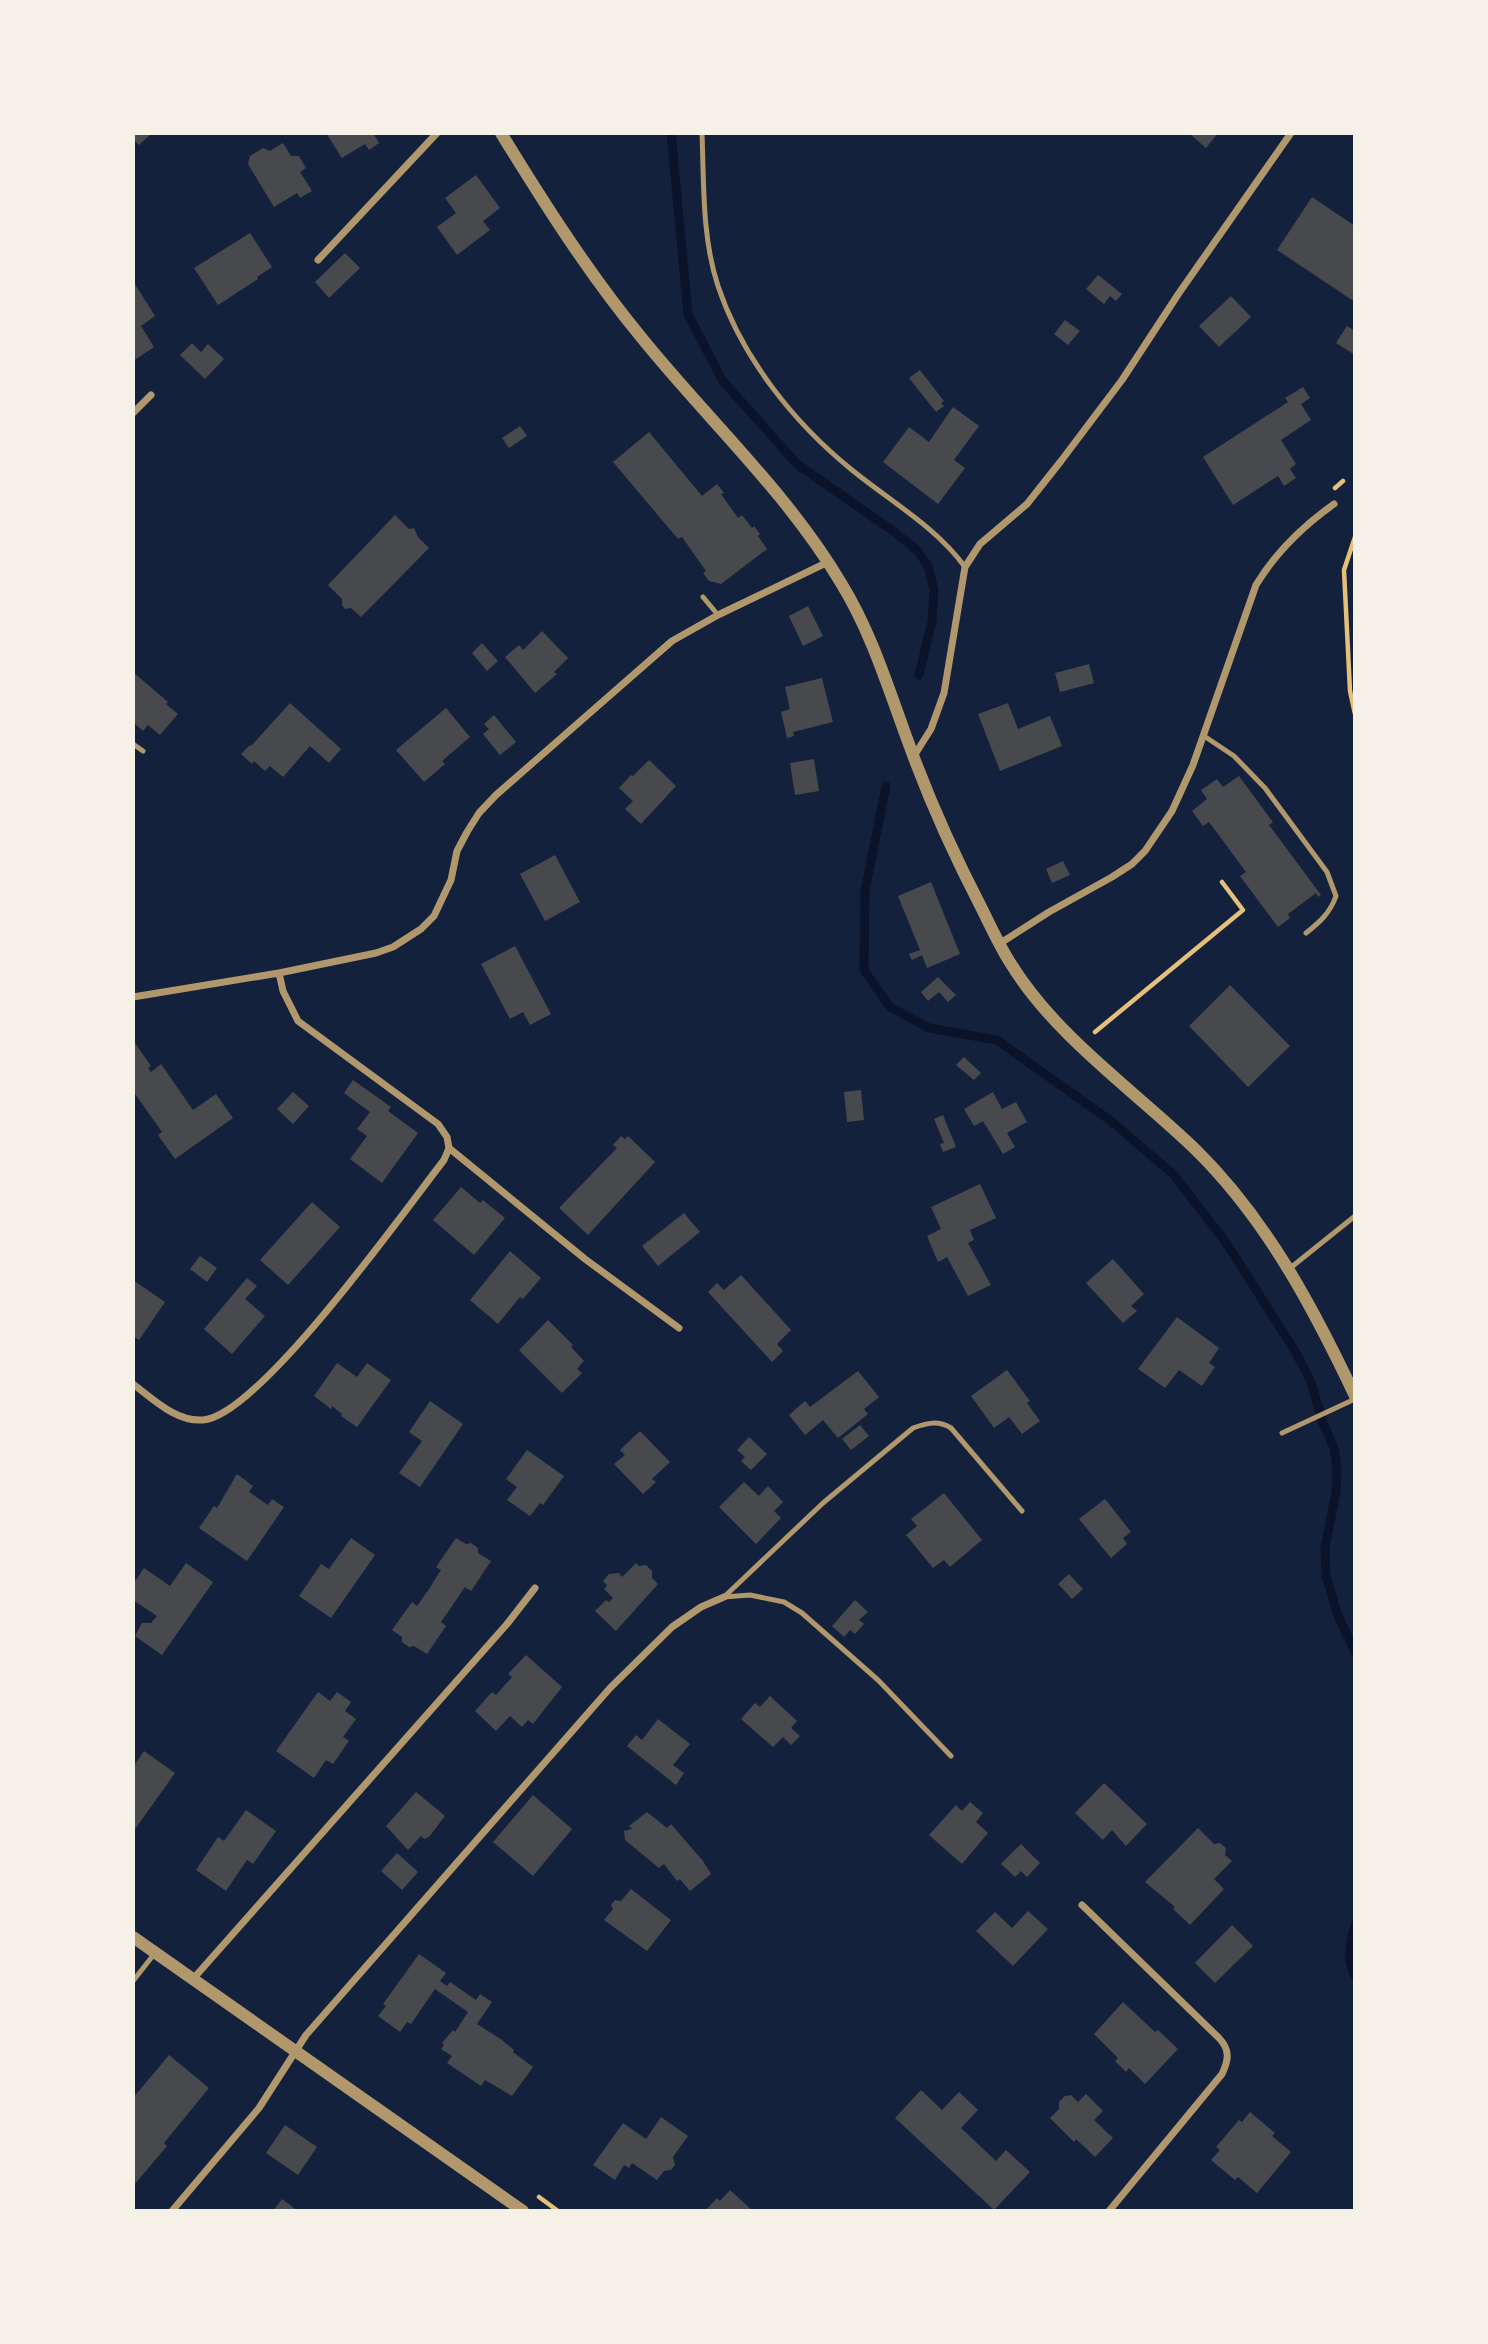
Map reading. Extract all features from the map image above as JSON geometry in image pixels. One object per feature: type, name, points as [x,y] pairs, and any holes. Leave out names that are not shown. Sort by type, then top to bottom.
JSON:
[{"type":"street","points":[[318,260],[437,133]]},
{"type":"street","points":[[501,133],[587,265],[639,336],[780,499],[829,562],[860,616],[913,756],[955,855],[999,944],[1025,984],[1078,1043],[1196,1150],[1264,1231],[1318,1321],[1355,1397]]},
{"type":"street","points":[[913,756],[931,729],[944,693],[965,567],[980,544],[1027,503],[1122,380],[1291,133]]},
{"type":"street","points":[[133,413],[151,396]]},
{"type":"street","points":[[999,944],[1112,877],[1132,864],[1145,851],[1178,799],[1204,736],[1256,586],[1266,568],[1284,547],[1309,522],[1334,504]]},
{"type":"street","points":[[133,997],[279,973],[393,947],[421,929],[433,916],[451,880],[457,851],[479,813],[496,795],[662,649],[718,615],[829,562]]},
{"type":"street","points":[[133,1384],[186,1418],[210,1419],[232,1407],[248,1395],[324,1316],[444,1160],[449,1148],[447,1137],[438,1124],[299,1021],[283,991],[279,973]]},
{"type":"street","points":[[449,1148],[585,1259],[679,1328]]},
{"type":"street","points":[[193,1979],[498,1634],[535,1588]]},
{"type":"street","points":[[172,2211],[259,2108],[315,2025],[610,1688],[672,1627],[701,1607],[724,1597]]},
{"type":"street","points":[[1082,1905],[1226,2045],[1228,2053],[1222,2074],[1109,2211]]},
{"type":"street","points":[[133,1937],[523,2211]]},
{"type":"lane","points":[[702,133],[706,226],[718,285],[746,348],[807,427],[850,468],[954,551],[965,567]]},
{"type":"lane","points":[[704,597],[718,615]]},
{"type":"lane","points":[[1204,736],[1247,767],[1327,872],[1336,896],[1332,908],[1306,933]]},
{"type":"lane","points":[[133,744],[143,751]]},
{"type":"lane","points":[[1289,1269],[1355,1216]]},
{"type":"lane","points":[[1282,1433],[1355,1397]]},
{"type":"lane","points":[[724,1597],[823,1503],[914,1428],[925,1424],[943,1423],[951,1428],[1022,1510]]},
{"type":"lane","points":[[724,1597],[750,1595],[784,1602],[802,1613],[878,1681],[951,1756]]},
{"type":"lane","points":[[133,1981],[155,1952]]},
{"type":"path","points":[[1333,490],[1343,481]]},
{"type":"path","points":[[1355,537],[1343,570],[1350,691],[1355,714]]},
{"type":"path","points":[[1095,1032],[1243,910],[1222,882]]},
{"type":"building","points":[[133,133],[152,133],[139,145],[133,139]]},
{"type":"building","points":[[326,133],[373,133],[379,143],[369,150],[365,144],[342,158]]},
{"type":"building","points":[[1218,133],[1206,148],[1191,135]]},
{"type":"building","points":[[283,143],[291,156],[299,156],[306,168],[300,172],[312,191],[300,198],[297,193],[274,207],[248,164],[250,156],[263,148],[270,151]]},
{"type":"building","points":[[476,175],[500,208],[483,221],[490,230],[457,255],[437,227],[456,213],[445,198]]},
{"type":"building","points":[[1312,197],[1355,226],[1355,302],[1277,250]]},
{"type":"building","points":[[250,233],[272,267],[218,305],[194,268]]},
{"type":"building","points":[[345,253],[360,268],[329,298],[315,282]]},
{"type":"building","points":[[1098,275],[1122,294],[1116,301],[1110,296],[1104,304],[1086,289]]},
{"type":"building","points":[[133,281],[155,316],[141,326],[154,347],[133,361]]},
{"type":"building","points":[[1231,296],[1251,317],[1219,347],[1199,326]]},
{"type":"building","points":[[1065,320],[1080,331],[1068,345],[1054,334]]},
{"type":"building","points":[[1347,326],[1355,331],[1355,355],[1336,343]]},
{"type":"building","points":[[192,343],[201,352],[208,344],[224,359],[205,379],[180,355]]},
{"type":"building","points":[[920,370],[944,401],[941,403],[944,406],[936,412],[909,378]]},
{"type":"building","points":[[1303,387],[1310,398],[1301,404],[1311,420],[1281,440],[1296,464],[1290,469],[1296,478],[1284,486],[1278,476],[1233,505],[1203,457],[1288,402],[1285,398]]},
{"type":"building","points":[[953,407],[979,426],[954,460],[965,468],[938,504],[883,462],[909,427],[929,442]]},
{"type":"building","points":[[520,426],[527,436],[509,448],[502,438]]},
{"type":"building","points":[[649,432],[702,496],[717,484],[738,518],[742,515],[760,534],[758,536],[767,549],[721,584],[709,581],[703,573],[706,571],[682,537],[678,539],[613,462]]},
{"type":"building","points":[[395,515],[409,529],[414,528],[418,537],[429,548],[361,617],[351,608],[345,609],[342,599],[328,585]]},
{"type":"building","points":[[808,606],[823,636],[803,646],[789,616]]},
{"type":"building","points":[[542,631],[568,658],[554,672],[557,674],[535,693],[505,657],[519,645],[523,650]]},
{"type":"building","points":[[482,643],[498,661],[487,671],[472,653]]},
{"type":"building","points":[[1089,664],[1094,683],[1060,692],[1055,673]]},
{"type":"building","points":[[133,672],[178,714],[160,735],[148,725],[143,731],[133,722]]},
{"type":"building","points":[[822,678],[833,722],[793,732],[794,736],[787,738],[781,712],[790,709],[785,687]]},
{"type":"building","points":[[290,703],[341,749],[329,763],[310,746],[283,777],[270,766],[265,771],[254,761],[252,764],[241,754]]},
{"type":"building","points":[[1008,703],[1018,729],[1050,716],[1062,746],[1000,771],[978,714]]},
{"type":"building","points":[[446,708],[470,737],[442,761],[445,764],[424,782],[396,750]]},
{"type":"building","points":[[494,715],[516,742],[500,755],[483,734],[489,729],[484,724]]},
{"type":"building","points":[[814,759],[819,791],[795,795],[790,763]]},
{"type":"building","points":[[649,760],[676,786],[641,824],[625,809],[633,801],[619,788]]},
{"type":"building","points":[[1239,776],[1273,822],[1269,825],[1321,895],[1318,897],[1316,893],[1288,914],[1290,918],[1278,927],[1240,876],[1246,872],[1209,822],[1203,826],[1192,811],[1207,799],[1201,790],[1217,779],[1223,787]]},
{"type":"building","points":[[555,855],[580,902],[545,921],[520,874]]},
{"type":"building","points":[[1063,861],[1070,875],[1052,883],[1046,869]]},
{"type":"building","points":[[931,882],[960,954],[927,968],[922,955],[912,960],[909,954],[920,950],[898,896]]},
{"type":"building","points":[[515,946],[551,1014],[530,1025],[523,1012],[510,1019],[481,964]]},
{"type":"building","points":[[938,977],[956,995],[948,1002],[939,992],[928,1001],[921,992]]},
{"type":"building","points":[[1230,985],[1290,1046],[1248,1087],[1189,1026]]},
{"type":"building","points":[[135,1043],[151,1066],[148,1068],[151,1072],[161,1064],[193,1110],[216,1094],[233,1118],[175,1159],[158,1135],[162,1132],[133,1091]]},
{"type":"building","points":[[964,1057],[981,1073],[974,1080],[956,1065]]},
{"type":"building","points":[[353,1080],[391,1107],[388,1111],[418,1133],[382,1183],[350,1159],[367,1136],[357,1129],[370,1112],[344,1093]]},
{"type":"building","points":[[861,1090],[864,1120],[847,1122],[844,1092]]},
{"type":"building","points":[[293,1092],[309,1106],[293,1124],[277,1109]]},
{"type":"building","points":[[993,1092],[1002,1109],[1016,1102],[1027,1122],[1007,1133],[1015,1147],[1003,1154],[983,1121],[974,1126],[964,1109]]},
{"type":"building","points":[[943,1115],[956,1147],[943,1152],[940,1144],[944,1143],[934,1119]]},
{"type":"building","points":[[621,1136],[625,1139],[628,1136],[655,1162],[588,1235],[559,1208],[617,1148],[613,1145]]},
{"type":"building","points":[[980,1184],[996,1218],[970,1230],[974,1240],[968,1243],[991,1285],[968,1296],[947,1257],[938,1262],[927,1236],[941,1229],[931,1207]]},
{"type":"building","points":[[461,1187],[480,1203],[483,1200],[505,1218],[474,1255],[433,1220]]},
{"type":"building","points":[[312,1202],[340,1227],[288,1285],[260,1260]]},
{"type":"building","points":[[684,1213],[700,1232],[658,1266],[642,1246]]},
{"type":"building","points":[[510,1251],[541,1278],[523,1299],[520,1297],[498,1324],[470,1300]]},
{"type":"building","points":[[200,1256],[217,1268],[207,1282],[190,1269]]},
{"type":"building","points":[[1113,1259],[1144,1294],[1131,1306],[1137,1311],[1123,1323],[1086,1283]]},
{"type":"building","points":[[741,1275],[791,1330],[777,1344],[783,1351],[772,1362],[708,1292],[717,1283],[724,1290]]},
{"type":"building","points":[[247,1278],[257,1286],[245,1299],[265,1316],[232,1354],[204,1329]]},
{"type":"building","points":[[133,1280],[165,1302],[139,1340],[133,1336]]},
{"type":"building","points":[[1177,1317],[1219,1348],[1209,1363],[1215,1367],[1202,1386],[1179,1370],[1165,1388],[1138,1369]]},
{"type":"building","points":[[548,1320],[573,1345],[571,1347],[584,1361],[577,1369],[582,1373],[562,1393],[519,1350]]},
{"type":"building","points":[[337,1363],[357,1377],[367,1363],[391,1380],[357,1427],[332,1406],[331,1409],[314,1396]]},
{"type":"building","points":[[1007,1370],[1030,1401],[1027,1403],[1040,1421],[1022,1434],[1009,1417],[994,1428],[971,1396]]},
{"type":"building","points":[[858,1371],[879,1397],[864,1409],[868,1414],[838,1438],[823,1420],[805,1435],[789,1415],[805,1401],[810,1407]]},
{"type":"building","points":[[430,1401],[463,1424],[420,1487],[399,1473],[422,1441],[409,1432]]},
{"type":"building","points":[[860,1425],[869,1436],[851,1450],[842,1439]]},
{"type":"building","points":[[640,1431],[670,1462],[652,1479],[656,1482],[643,1494],[614,1464],[625,1455],[620,1450]]},
{"type":"building","points":[[749,1437],[767,1454],[751,1470],[741,1461],[745,1457],[737,1450]]},
{"type":"building","points":[[527,1450],[564,1476],[543,1505],[540,1503],[530,1516],[507,1500],[517,1487],[506,1479]]},
{"type":"building","points":[[237,1474],[253,1486],[249,1492],[268,1505],[272,1499],[284,1507],[247,1561],[199,1528],[214,1506],[217,1508]]},
{"type":"building","points":[[744,1482],[759,1496],[768,1486],[783,1502],[774,1511],[781,1518],[756,1544],[719,1507]]},
{"type":"building","points":[[944,1493],[982,1540],[950,1567],[944,1560],[933,1568],[906,1535],[917,1526],[911,1519]]},
{"type":"building","points":[[1105,1499],[1131,1532],[1123,1538],[1127,1544],[1111,1558],[1079,1519]]},
{"type":"building","points":[[351,1538],[375,1555],[331,1618],[299,1596],[321,1564],[329,1569]]},
{"type":"building","points":[[456,1538],[466,1544],[471,1543],[478,1548],[478,1553],[491,1561],[471,1591],[465,1587],[441,1622],[446,1626],[427,1654],[414,1646],[409,1647],[402,1642],[402,1637],[392,1630],[412,1602],[417,1606],[429,1589],[441,1570],[436,1567]]},
{"type":"building","points":[[186,1563],[213,1582],[162,1655],[135,1636],[142,1623],[151,1623],[157,1616],[133,1600],[133,1584],[144,1568],[170,1586]]},
{"type":"building","points":[[636,1563],[639,1566],[646,1565],[658,1584],[616,1631],[595,1611],[606,1600],[609,1602],[613,1598],[604,1589],[607,1585],[603,1581],[609,1574],[619,1573],[622,1577]]},
{"type":"building","points":[[1069,1574],[1083,1589],[1072,1599],[1058,1584]]},
{"type":"building","points":[[855,1600],[868,1612],[859,1620],[864,1624],[855,1634],[850,1630],[844,1637],[832,1626]]},
{"type":"building","points":[[526,1655],[562,1687],[533,1724],[528,1720],[522,1727],[510,1716],[496,1731],[475,1711],[492,1692],[496,1695],[512,1677],[508,1674]]},
{"type":"building","points":[[318,1692],[330,1701],[337,1692],[351,1702],[345,1711],[356,1719],[343,1737],[349,1741],[333,1764],[326,1760],[314,1778],[276,1751]]},
{"type":"building","points":[[770,1696],[797,1721],[791,1728],[800,1736],[791,1745],[783,1737],[773,1747],[741,1719],[755,1703],[760,1707]]},
{"type":"building","points":[[658,1719],[690,1744],[673,1765],[684,1773],[676,1785],[627,1746],[636,1735],[642,1740]]},
{"type":"building","points":[[144,1751],[175,1773],[133,1832],[133,1767]]},
{"type":"building","points":[[1104,1783],[1147,1824],[1126,1846],[1112,1830],[1103,1840],[1075,1813]]},
{"type":"building","points":[[416,1792],[445,1816],[429,1837],[424,1839],[421,1836],[408,1850],[386,1826]]},
{"type":"building","points":[[533,1795],[572,1829],[533,1876],[493,1842]]},
{"type":"building","points":[[970,1802],[983,1813],[976,1822],[988,1833],[962,1864],[929,1835],[956,1805],[962,1811]]},
{"type":"building","points":[[246,1810],[276,1831],[253,1864],[247,1860],[226,1891],[196,1870],[218,1837],[224,1841]]},
{"type":"building","points":[[647,1812],[667,1828],[671,1824],[711,1874],[690,1891],[680,1879],[677,1881],[664,1864],[659,1868],[625,1840],[624,1831],[632,1829],[629,1826]]},
{"type":"building","points":[[1198,1828],[1214,1844],[1220,1843],[1226,1848],[1225,1855],[1232,1861],[1214,1879],[1224,1889],[1190,1925],[1173,1909],[1175,1907],[1145,1882]]},
{"type":"building","points":[[1021,1844],[1040,1863],[1027,1877],[1021,1871],[1015,1877],[1001,1864]]},
{"type":"building","points":[[397,1853],[418,1872],[402,1890],[381,1871]]},
{"type":"building","points":[[631,1889],[671,1920],[647,1951],[604,1920],[613,1909],[611,1905],[615,1900],[621,1901]]},
{"type":"building","points":[[1028,1911],[1048,1929],[1013,1966],[976,1931],[995,1912],[1012,1928]]},
{"type":"building","points":[[1232,1925],[1253,1946],[1215,1983],[1195,1963]]},
{"type":"building","points":[[419,1954],[446,1973],[440,1981],[447,1986],[450,1982],[476,2000],[480,1994],[492,2002],[477,2024],[502,2040],[533,2067],[512,2096],[485,2080],[481,2086],[447,2063],[452,2056],[441,2049],[444,2045],[442,2043],[453,2030],[455,2032],[468,2012],[435,1989],[411,2024],[407,2022],[400,2032],[378,2016],[386,2006],[383,2004]]},
{"type":"building","points":[[1123,2002],[1178,2049],[1145,2084],[1129,2068],[1126,2072],[1115,2061],[1118,2058],[1094,2034]]},
{"type":"building","points":[[169,2055],[209,2088],[164,2143],[167,2146],[134,2185],[133,2098]]},
{"type":"building","points":[[921,2090],[942,2110],[959,2092],[978,2110],[961,2128],[996,2161],[1006,2150],[1030,2172],[994,2210],[895,2118]]},
{"type":"building","points":[[1086,2094],[1103,2111],[1094,2120],[1113,2138],[1095,2157],[1076,2139],[1074,2142],[1050,2118],[1059,2109],[1059,2102],[1065,2096],[1071,2095],[1078,2102]]},
{"type":"building","points":[[1250,2112],[1275,2133],[1272,2136],[1291,2152],[1257,2193],[1238,2177],[1235,2180],[1211,2160],[1220,2150],[1216,2147],[1239,2120],[1242,2122]]},
{"type":"building","points":[[661,2117],[688,2136],[673,2157],[675,2165],[671,2170],[664,2171],[657,2180],[632,2163],[629,2168],[624,2165],[615,2180],[593,2165],[623,2123],[646,2139]]},
{"type":"building","points":[[285,2125],[317,2147],[298,2175],[266,2153]]},
{"type":"building","points":[[730,2190],[753,2211],[705,2211],[717,2198],[720,2201]]},
{"type":"building","points":[[282,2199],[298,2211],[273,2211]]},
{"type":"waterway","points":[[671,133],[688,314],[722,380],[797,464],[893,531],[917,550],[928,566],[934,590],[932,621],[919,675]]},
{"type":"waterway","points":[[886,786],[865,891],[864,970],[890,1007],[929,1028],[997,1040],[1111,1121],[1173,1174],[1225,1241],[1295,1351],[1311,1382],[1323,1423],[1334,1448],[1336,1492],[1325,1548],[1326,1576],[1338,1616],[1355,1652]]},
{"type":"waterway","points":[[1355,1925],[1350,1945],[1355,1976]]}]
